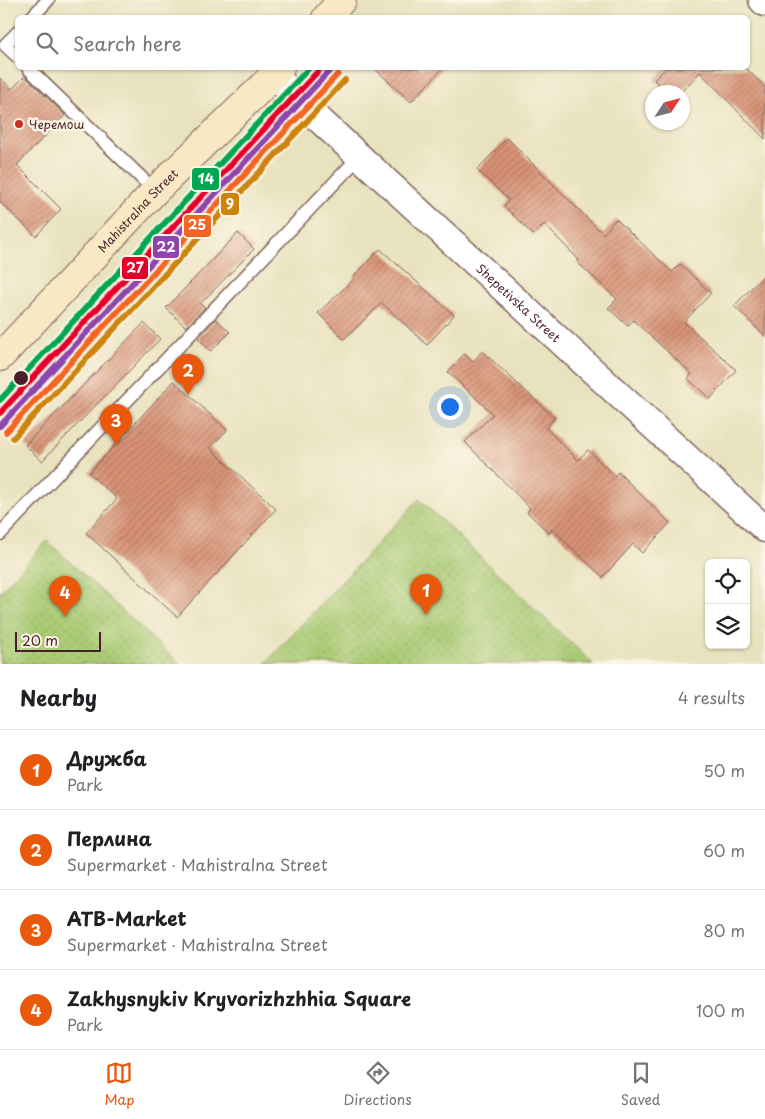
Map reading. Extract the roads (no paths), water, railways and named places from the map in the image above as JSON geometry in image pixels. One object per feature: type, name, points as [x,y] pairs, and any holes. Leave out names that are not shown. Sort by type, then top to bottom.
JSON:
[{"type":"main road","points":[[329,15],[342,0]]},
{"type":"main road","name":"Mahistralna Street","points":[[0,357],[155,190],[277,71]]},
{"type":"street","points":[[762,0],[765,3]]},
{"type":"street","name":"Shepetivska Street","points":[[277,71],[287,90],[765,529]]},
{"type":"lane","points":[[34,15],[48,0]]},
{"type":"lane","points":[[15,35],[5,45],[15,54]]},
{"type":"lane","points":[[30,70],[155,190]]},
{"type":"lane","points":[[0,534],[360,156]]},
{"type":"place","name":"Черемош","points":[[19,124]]},
{"type":"place","name":"Перлина","points":[[188,395]]},
{"type":"place","name":"ATB-Market","points":[[116,445]]},
{"type":"place","name":"Дружба","points":[[426,615]]},
{"type":"place","name":"Zakhysnykiv Kryvorizhzhhia Square","points":[[65,617]]}]
